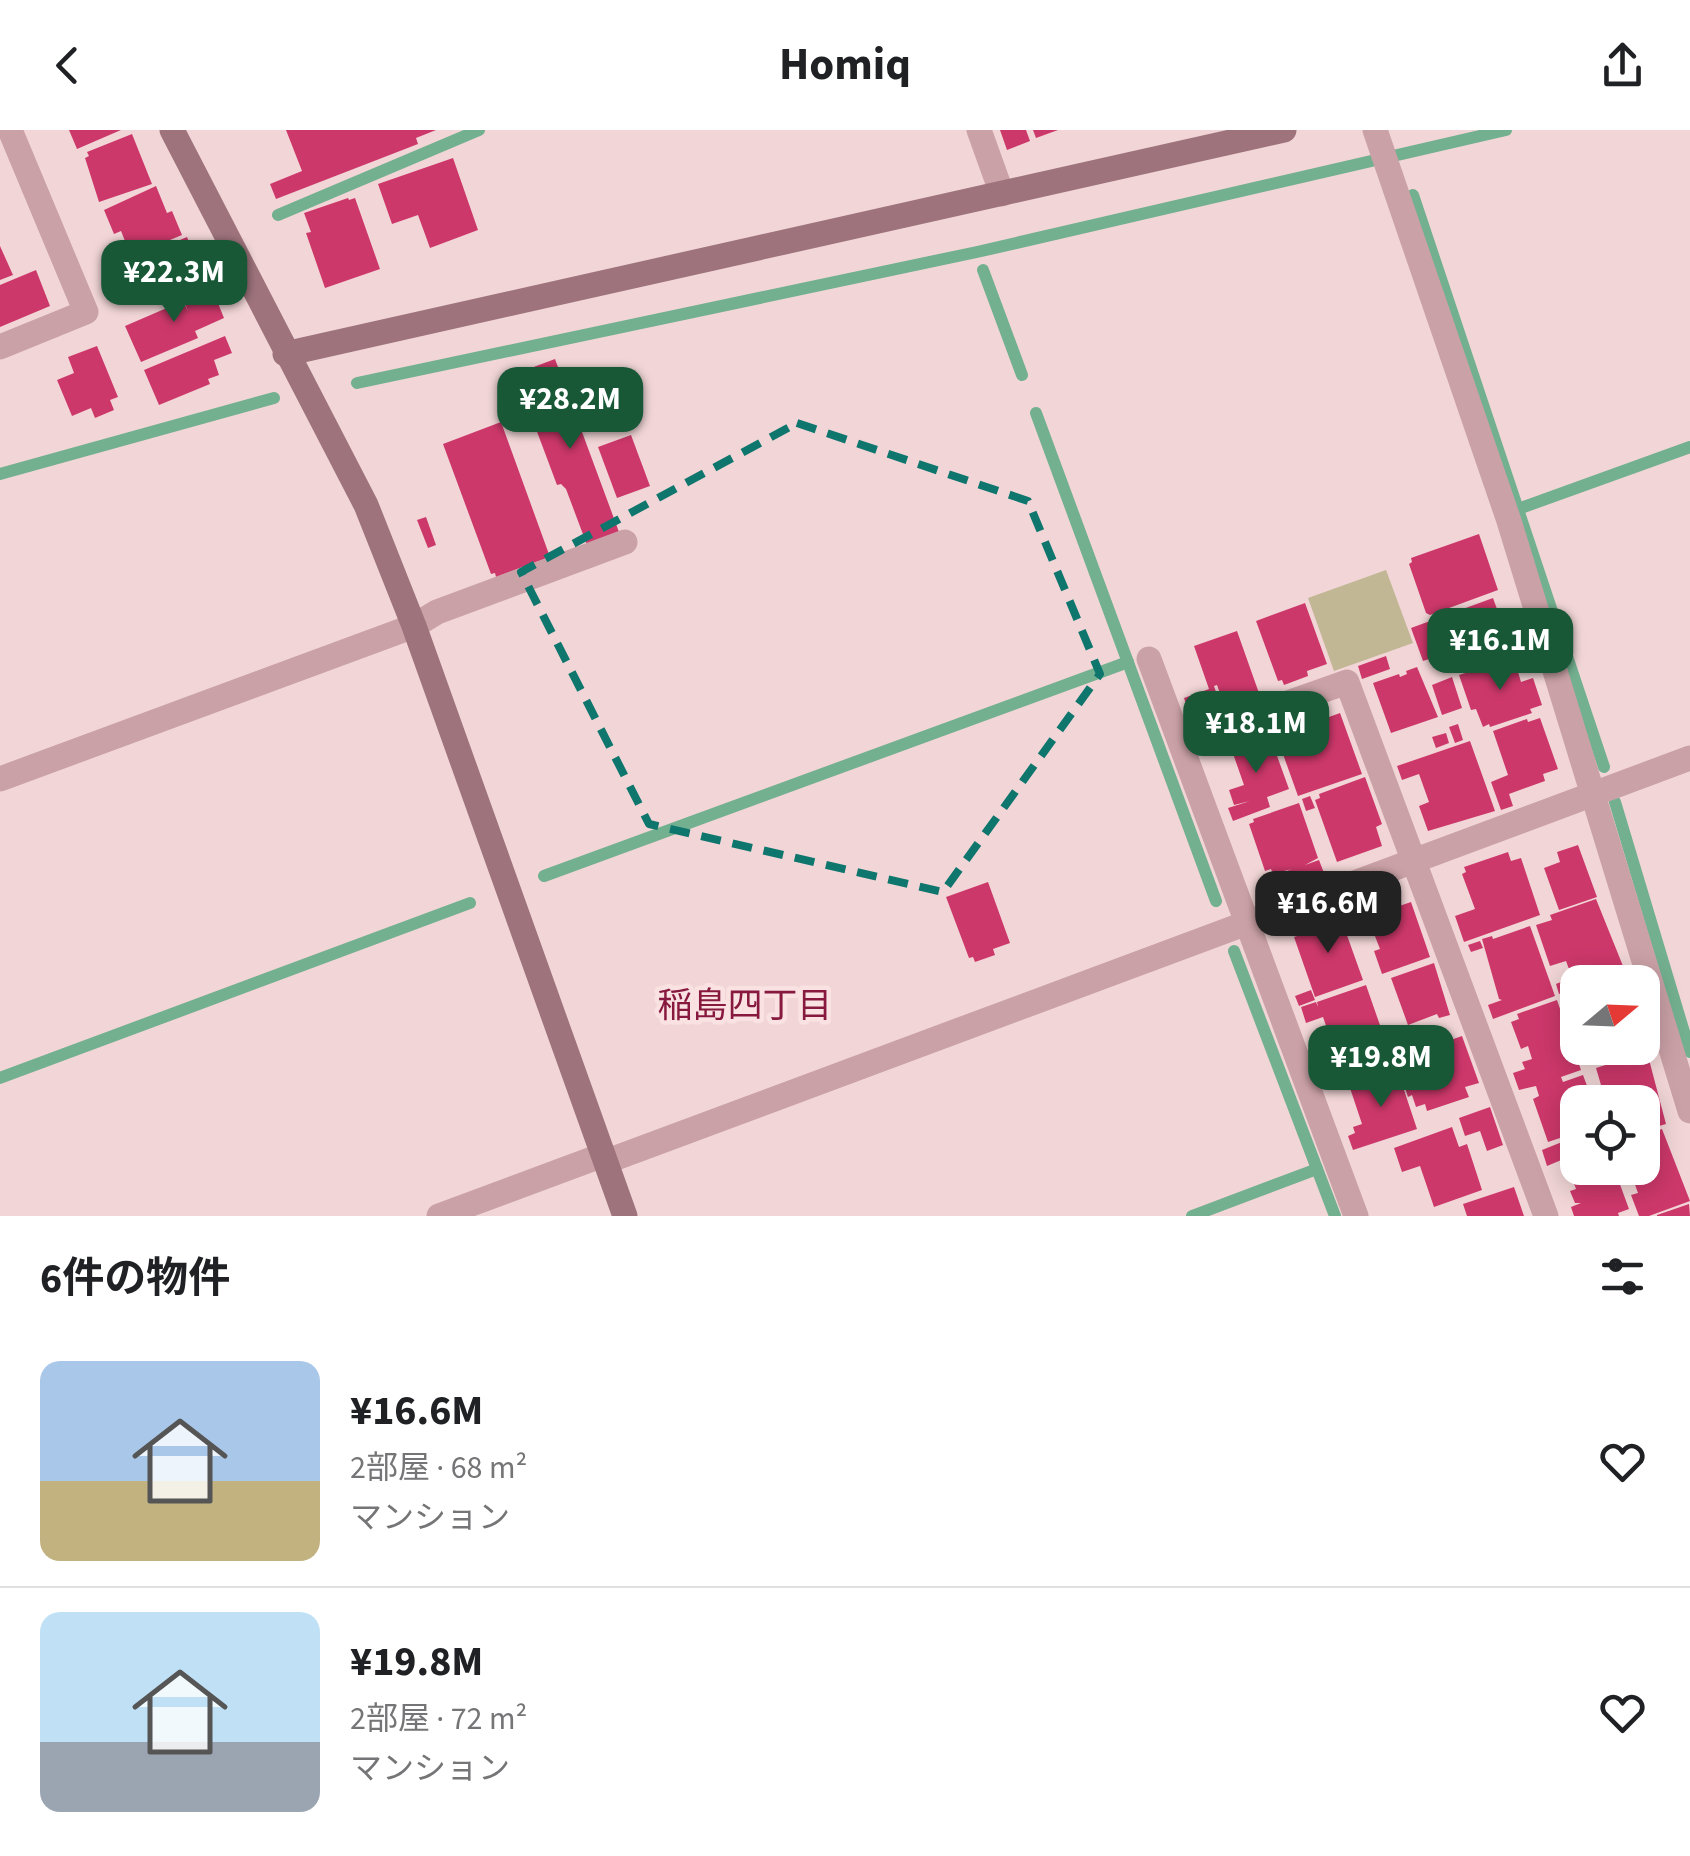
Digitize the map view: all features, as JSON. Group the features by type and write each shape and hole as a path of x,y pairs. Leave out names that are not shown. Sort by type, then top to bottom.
{"street":[{"path":"0,348 86,312 10,130"},
{"path":"172,130 366,505 414,626 625,1216"},
{"path":"979,130 1002,194"},
{"path":"285,354 1284,130"},
{"path":"1377,137 1509,522 1690,1112"},
{"path":"0,779 414,626 437,612 625,542"},
{"path":"1149,659 1356,1216"},
{"path":"1180,741 1347,682 1546,1216"},
{"path":"438,1216 604,1159 1690,758"}],"highlighted area":[{"path":"797,423 1028,501 1100,674 943,892 649,824 521,572"}],"shaded area":[{"path":"1386,570 1413,643 1334,671 1308,598"}],"building":[{"path":"69,130 121,130 77,149"},
{"path":"286,130 436,130 416,138 418,144 276,199 270,184 302,171"},
{"path":"1000,130 1026,130 1030,141 1007,150"},
{"path":"1033,130 1058,130 1036,138"},
{"path":"132,134 152,184 99,202 85,158 89,156 87,152"},
{"path":"453,158 478,230 430,248 418,215 392,224 378,184"},
{"path":"156,186 182,235 131,256 121,231 114,234 104,210"},
{"path":"355,198 380,269 325,288 306,233 311,232 304,213"},
{"path":"187,237 206,283 156,304 152,297 146,300 130,261"},
{"path":"0,246 13,275 0,280"},
{"path":"36,270 50,306 0,327 0,285"},
{"path":"211,286 224,318 195,331 198,338 141,362 125,326 183,301 188,311 183,298"},
{"path":"225,336 232,353 214,360 219,375 208,379 210,384 159,405 144,370"},
{"path":"97,346 118,397 110,400 114,410 95,418 91,408 72,416 57,380 74,373 68,357"},
{"path":"555,359 619,532 587,545 566,489 557,485 536,429 543,427 523,371"},
{"path":"501,422 550,557 496,577 491,574 443,444"},
{"path":"631,435 650,486 617,498 598,447"},
{"path":"426,517 436,545 428,548 417,520"},
{"path":"1479,534 1498,590 1430,615 1426,613 1409,564 1411,558"},
{"path":"1493,598 1512,651 1469,666 1464,664 1459,649 1423,661 1411,628"},
{"path":"1305,603 1327,664 1284,685 1282,680 1278,681 1256,621"},
{"path":"1237,631 1260,696 1244,701 1241,693 1222,699 1217,685 1214,686 1222,709 1206,715 1188,710 1184,698 1209,689 1194,646"},
{"path":"1386,656 1390,669 1362,679 1358,666"},
{"path":"1517,657 1521,682 1533,678 1542,705 1530,709 1532,713 1483,727 1476,709 1471,710 1459,675"},
{"path":"1417,667 1438,717 1391,733 1373,683 1399,674 1400,677"},
{"path":"1452,677 1462,708 1442,715 1432,685"},
{"path":"1326,709 1329,717 1340,713 1362,774 1298,796 1274,729"},
{"path":"1540,718 1558,769 1543,774 1545,781 1509,794 1513,806 1501,810 1491,782 1508,775 1493,731"},
{"path":"1458,724 1463,740 1455,743 1449,727"},
{"path":"1268,731 1289,789 1267,797 1270,807 1233,821 1228,808 1250,801 1234,805 1229,790 1244,785 1230,745"},
{"path":"1446,733 1449,743 1436,748 1432,737"},
{"path":"1470,741 1495,811 1428,831 1419,806 1429,802 1419,774 1402,780 1397,766"},
{"path":"1365,777 1382,824 1376,827 1382,846 1337,862 1315,800 1320,798 1319,794"},
{"path":"1310,796 1315,808 1306,811 1302,799"},
{"path":"1299,803 1318,858 1305,865 1319,860 1324,873 1311,878 1310,873 1270,893 1265,879 1292,869 1273,874 1271,869 1265,871 1249,824 1253,819"},
{"path":"1578,845 1597,897 1559,910 1544,868 1560,862 1557,852"},
{"path":"1508,852 1511,861 1521,858 1540,915 1464,942 1455,916 1475,909 1462,874 1466,872 1464,867"},
{"path":"988,882 1010,943 993,949 995,955 975,962 973,957 969,958 946,897"},
{"path":"1596,899 1623,965 1567,965 1566,961 1550,966 1536,925 1552,920 1550,915"},
{"path":"1411,902 1430,957 1382,974 1374,951 1380,949 1373,931 1388,926 1382,912"},
{"path":"1339,913 1363,980 1315,997 1294,937 1315,930 1312,922"},
{"path":"1530,926 1555,996 1493,1019 1488,1005 1502,1000 1482,939"},
{"path":"1480,941 1483,948 1471,952 1468,945"},
{"path":"1434,963 1450,1015 1439,1018 1437,1014 1408,1025 1391,978"},
{"path":"1366,985 1390,1054 1353,1071 1351,1067 1341,1070 1343,1075 1326,1081 1315,1049 1332,1043 1323,1017 1306,1023 1301,1007 1316,1002 1318,1007 1317,1002"},
{"path":"1311,990 1315,1000 1299,1006 1295,996"},
{"path":"1557,1000 1560,1065 1579,1065 1581,1070 1561,1077 1563,1082 1583,1075 1587,1085 1560,1085 1560,1138 1548,1142 1533,1099 1539,1096 1536,1086 1519,1090 1513,1073 1525,1069 1522,1062 1532,1059 1528,1046 1521,1049 1511,1022 1519,1019 1517,1014"},
{"path":"1397,1028 1400,1035 1418,1029 1425,1049 1462,1036 1479,1083 1465,1087 1469,1097 1427,1111 1425,1104 1416,1107 1412,1095 1408,1097 1398,1066 1383,1072 1380,1062 1395,1057 1385,1032"},
{"path":"1650,1065 1656,1085 1601,1085 1596,1068"},
{"path":"1397,1069 1417,1129 1353,1150 1348,1136 1355,1133 1353,1127 1362,1124 1349,1085"},
{"path":"1660,1101 1666,1124 1660,1126"},
{"path":"1490,1107 1503,1145 1487,1151 1480,1131 1465,1136 1459,1118"},
{"path":"1452,1127 1459,1147 1467,1144 1482,1190 1434,1207 1420,1166 1402,1172 1394,1148"},
{"path":"1662,1129 1690,1201 1639,1216 1631,1195 1638,1193 1635,1185 1660,1185"},
{"path":"1560,1143 1560,1161 1547,1166 1542,1150"},
{"path":"1575,1185 1620,1185 1629,1209 1618,1213 1619,1216 1574,1216 1571,1207 1581,1203 1575,1203 1570,1191 1576,1189"},
{"path":"1514,1187 1524,1216 1467,1216 1463,1204"},
{"path":"1689,1204 1690,1216 1657,1216 1657,1215"}],"waterway":[{"path":"278,215 479,130"},
{"path":"357,383 977,252 1506,130"},
{"path":"1413,195 1604,767"},
{"path":"983,270 1022,375"},
{"path":"0,474 274,398"},
{"path":"1036,413 1216,901"},
{"path":"1518,509 1690,447"},
{"path":"544,876 1128,662"},
{"path":"1615,802 1690,1052"},
{"path":"0,1078 470,903"},
{"path":"1234,951 1335,1216"},
{"path":"1192,1216 1317,1169"}],"district":[{"name":"稲島四丁目","path":"745,1005"}]}
